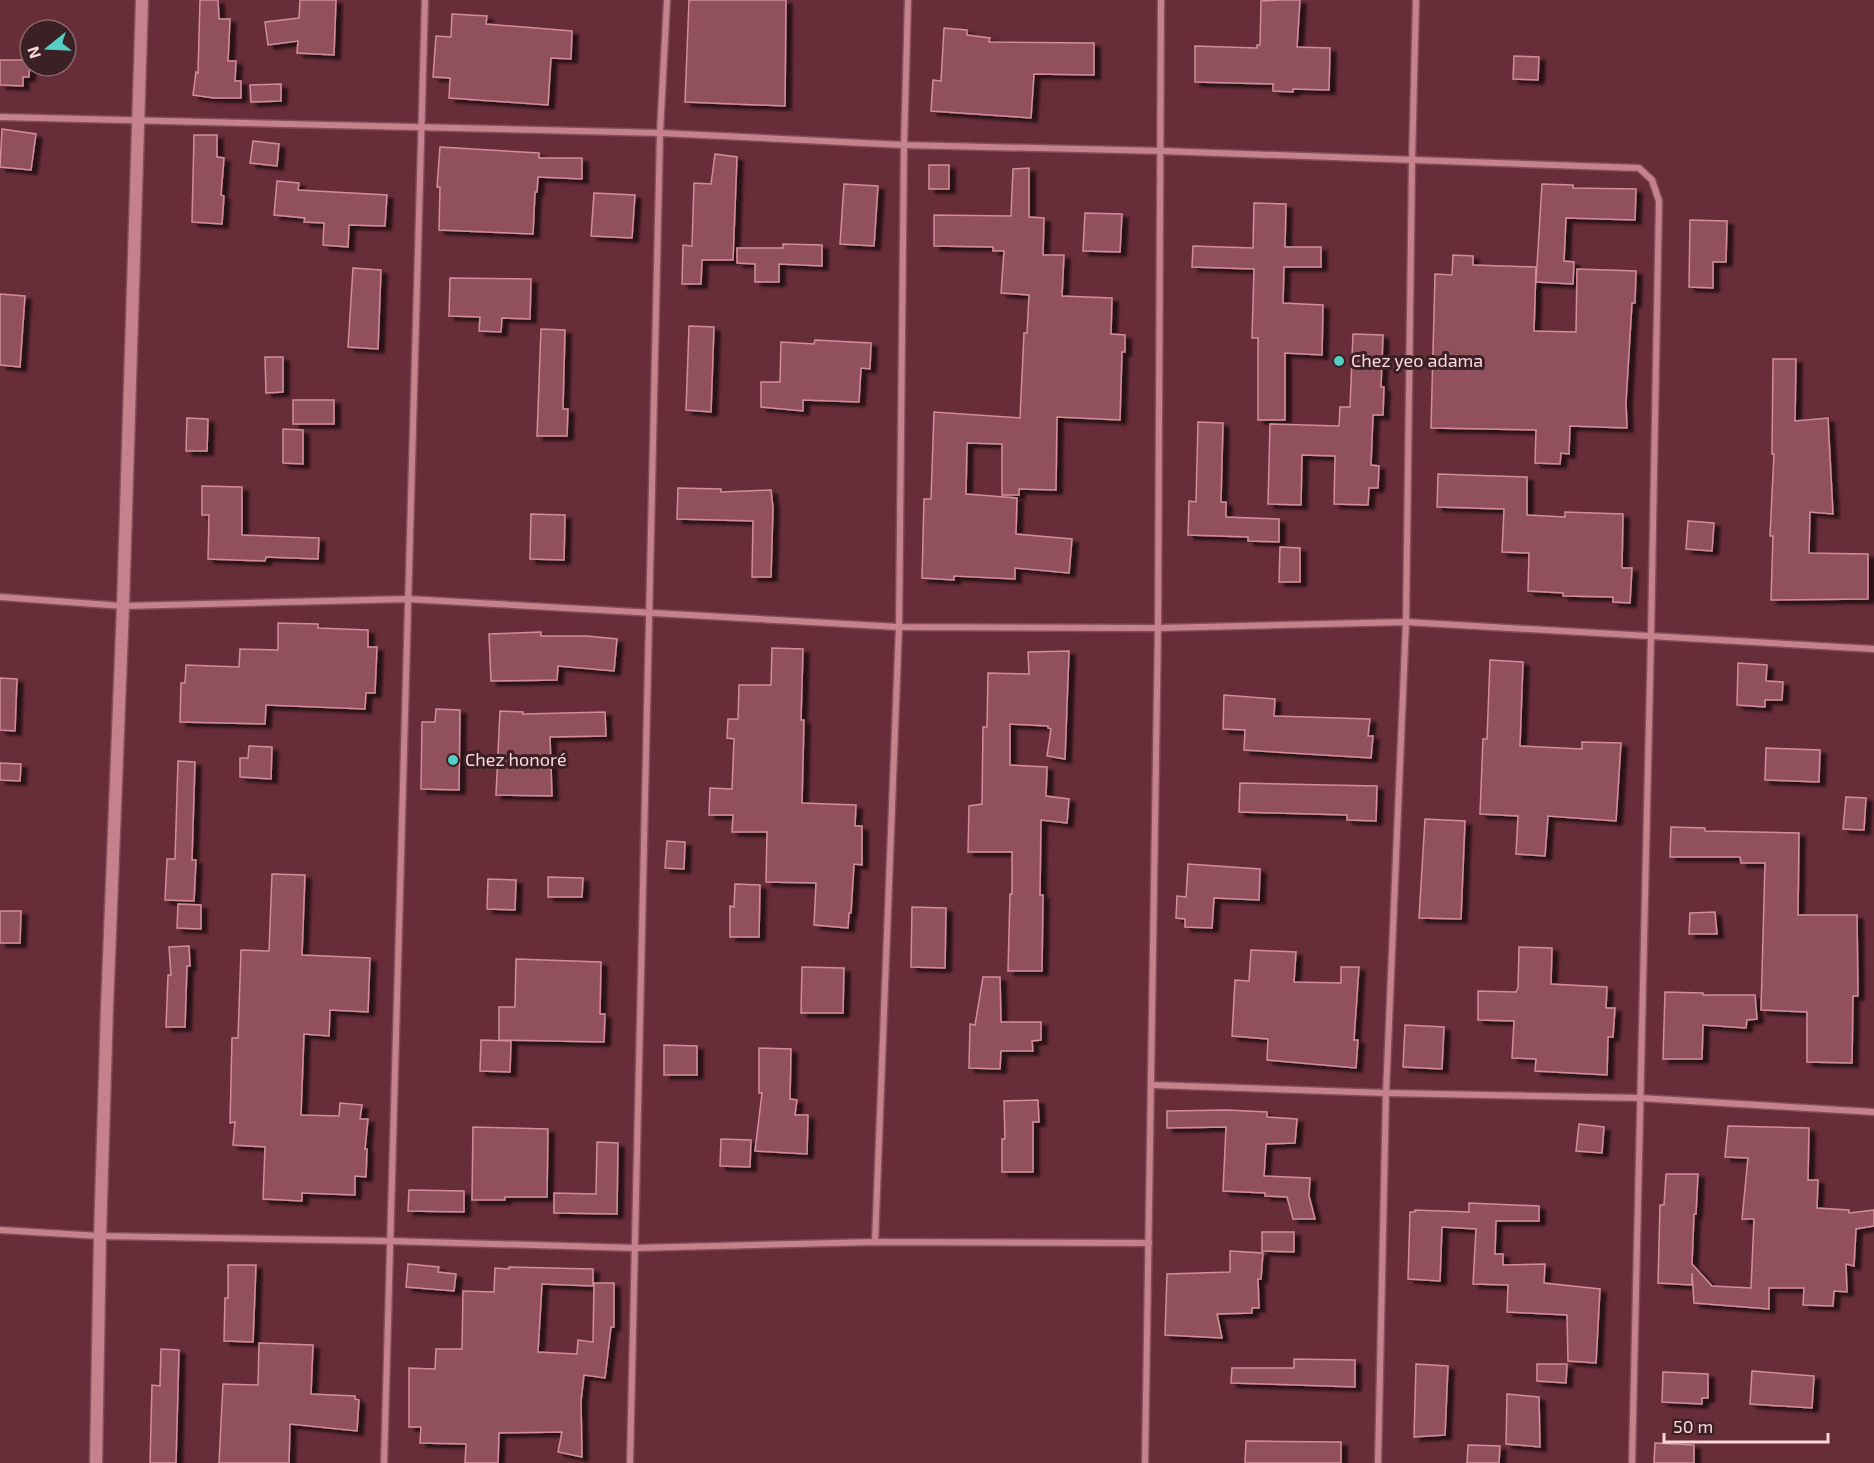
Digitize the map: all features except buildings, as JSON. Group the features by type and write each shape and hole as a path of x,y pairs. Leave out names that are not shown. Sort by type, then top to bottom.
{"street":[{"path":"96,1463 100,1236 142,0"},
{"path":"384,1463 425,0"},
{"path":"630,1463 660,133 667,0"},
{"path":"875,1242 899,627 904,145 908,0"},
{"path":"1145,1463 1158,627 1161,0"},
{"path":"1378,1463 1386,1093 1406,622 1416,0"},
{"path":"0,117 660,133 904,145 1162,151 1640,168 1652,180 1659,201 1632,1463"},
{"path":"0,597 123,606 408,599 899,627 1158,627 1406,622 1874,648"},
{"path":"1152,1084 1386,1093 1640,1098 1874,1112"},
{"path":"0,1230 100,1236 635,1248 875,1242 1149,1243"}],"place":[{"name":"Chez yeo adama","path":"1339,361"},
{"name":"Chez honoré","path":"453,760"}]}
